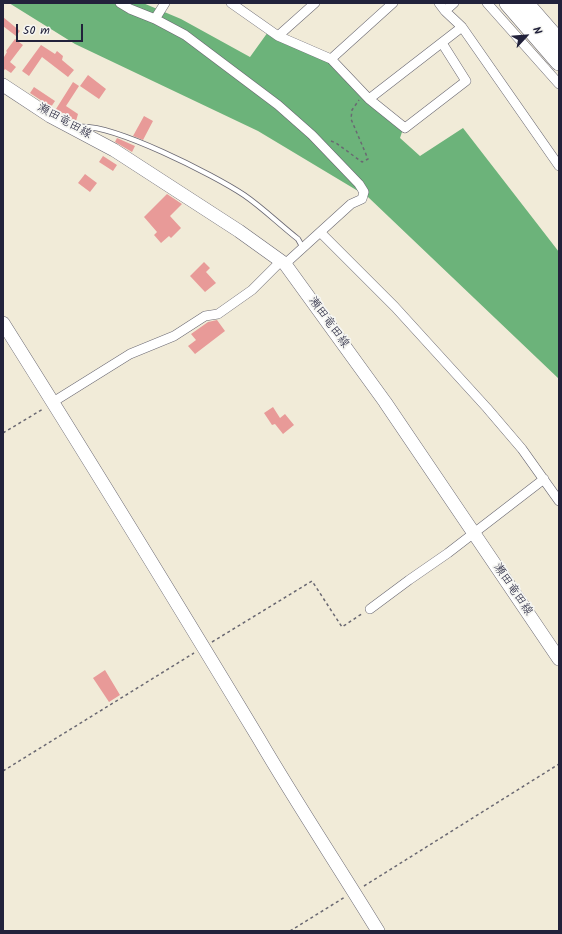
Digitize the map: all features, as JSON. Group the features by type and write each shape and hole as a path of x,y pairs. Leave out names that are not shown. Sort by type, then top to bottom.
{"highway":[{"path":"508,3 559,62"},
{"path":"525,3 559,42"}],"main road":[{"name":"瀬田竜田線","path":"6,92 114,150 240,231 283,262 385,402 559,660"},
{"path":"3,323 378,931"}],"street":[{"path":"53,402 130,354 174,336 205,316 218,314 252,290 283,262 304,248 351,204 362,199 364,192 359,184 312,135 278,105 185,35 155,18 120,3"},
{"path":"155,18 165,3"},
{"path":"232,3 278,36 332,59 366,96 405,128 466,81 442,43"},
{"path":"278,36 315,3"},
{"path":"332,59 393,3"},
{"path":"454,3 442,7 462,27 559,166"},
{"path":"487,3 559,84"},
{"path":"366,96 442,43 462,27"},
{"path":"321,233 395,307 487,408 522,449 559,501"},
{"path":"370,609 474,533 544,479"}],"lane":[{"path":"73,128 86,126 119,135 168,155 210,175 244,196 298,239 304,248"}],"path":[{"path":"330,141 336,143 362,162 368,159 351,119 352,110 366,96"},
{"path":"3,433 53,402"},
{"path":"3,771 312,581 342,627 370,609"},
{"path":"290,931 559,764"}],"green space":[{"path":"9,3 143,3 181,19 250,57 268,32 329,61 403,129 400,138 420,156 463,128 559,252 559,379 368,197 258,131 75,44"}],"building":[{"path":"3,17 20,31 16,36 3,26"},
{"path":"15,39 23,45 10,62 16,67 11,73 5,69 3,72 3,56 4,57 7,52 6,51"},
{"path":"41,45 55,54 57,51 63,56 62,60 74,70 68,77 42,57 29,76 22,71"},
{"path":"88,75 106,89 99,99 80,86"},
{"path":"73,82 79,86 66,106 78,114 76,121 56,109"},
{"path":"34,87 55,101 51,107 30,93"},
{"path":"144,116 153,121 143,140 133,136"},
{"path":"117,138 135,146 132,152 115,142"},
{"path":"103,156 117,165 113,171 99,162"},
{"path":"85,174 97,183 90,192 78,183"},
{"path":"167,194 182,204 170,216 181,228 171,238 169,236 161,243 154,235 157,232 144,217"},
{"path":"204,262 210,268 206,272 216,283 205,292 190,276"},
{"path":"217,320 225,331 195,354 188,346 196,340 191,334 208,322"},
{"path":"273,407 280,418 285,414 294,425 283,434 275,424 272,425 264,413"},
{"path":"105,670 120,695 109,702 93,678"}]}
